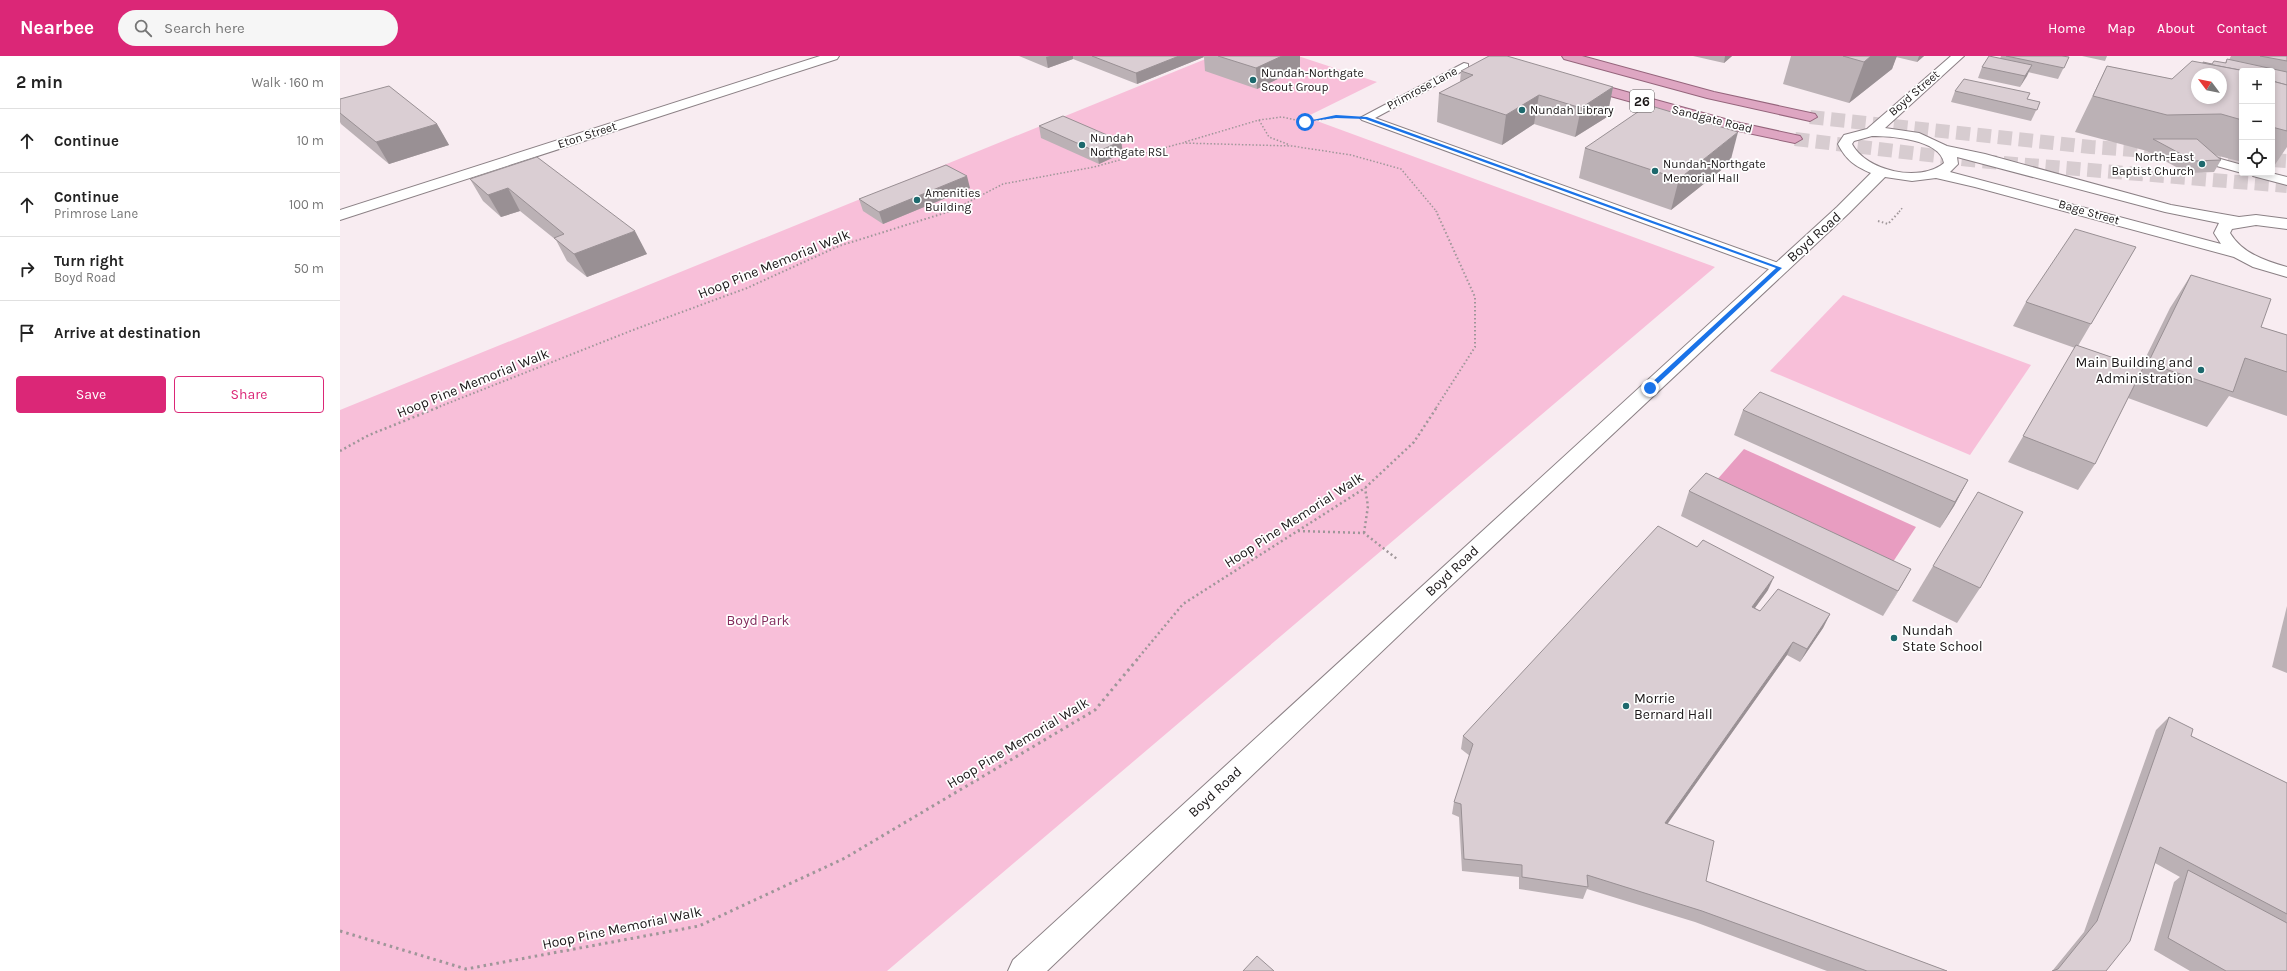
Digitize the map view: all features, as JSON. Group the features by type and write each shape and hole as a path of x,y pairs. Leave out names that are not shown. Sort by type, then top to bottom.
{"highway":[{"name":"Sandgate Road","path":"1568,56 1712,95 1810,117"},
{"name":"Sandgate Road","path":"1573,81 1679,112 1795,139"}],"street":[{"name":"Eton Street","path":"340,215 833,56"},
{"name":"Boyd Street","path":"1872,132 1958,56"},
{"name":"Bage Street","path":"2239,253 2204,245 1998,187 1938,174 1912,177 1881,172 1854,159 1846,151 1845,144 1849,138 1872,132 1898,133 1919,138 1944,150 1980,157 2170,209 2236,221 2251,220 2287,224"},
{"path":"1938,174 1947,170 1951,164 1950,157 1944,150"},
{"name":"Boyd Road","path":"1024,971 1440,582 1843,210 1881,172"},
{"path":"2236,221 2225,226 2222,233 2226,243 2239,253 2256,262 2287,272"}],"lane":[{"name":"Primrose Lane","path":"1366,118 1464,66"},
{"name":"Primrose Lane","path":"1366,118 1780,268"},
{"path":"2216,162 2239,168"},
{"path":"2268,176 2287,181"}],"path":[{"path":"1182,144 1259,120 1282,117 1305,122 1336,117 1366,118"},
{"path":"1259,120 1269,137 1292,146"},
{"name":"Hoop Pine Memorial Walk","path":"340,451 369,435 470,394 633,330 747,288 839,246 942,215 1003,184 1094,167 1182,144 1292,146 1351,155 1401,169 1436,210 1475,297 1475,347 1414,442 1365,488 1183,604 1095,710 845,858 699,926 466,969 340,931"},
{"path":"1364,533 1368,506 1365,488"},
{"path":"1297,531 1364,533 1397,559"}],"green space":[{"name":"Boyd Park","path":"1213,56 1298,56 1377,82 1306,117 1715,267 887,971 340,971 340,410"},
{"path":"1843,295 2031,365 1970,455 1770,371"}],"shaded area":[{"path":"1744,449 1916,527 1885,574 1708,490"}],"building":[{"path":"1092,56 1179,56 1136,73"},
{"path":"1218,56 1282,56 1256,68"},
{"path":"1489,56 1507,56 1613,87 1581,108 1539,95 1506,115 1439,93 1473,75 1461,71"},
{"path":"1843,56 1871,56 1864,62"},
{"path":"1989,56 2032,65 2025,76 1982,67"},
{"path":"2006,56 2062,56 2069,57 2064,68"},
{"path":"2260,56 2287,56 2287,61"},
{"path":"2227,59 2269,68 2239,68 2239,70 2203,63 2203,62 2212,64 2214,61 2226,63"},
{"path":"2192,61 2239,70 2239,119 2221,114 2167,115 2093,96 2107,66 2172,79"},
{"path":"2275,69 2287,72 2287,85 2275,82"},
{"path":"1964,79 2030,93 2027,99 2040,102 2037,110 1955,91"},
{"path":"2275,82 2287,85 2287,131 2275,128"},
{"path":"389,86 437,124 376,142 340,113 340,99"},
{"path":"1648,105 1738,132 1679,179 1585,148"},
{"path":"1063,116 1121,141 1097,152 1039,126"},
{"path":"2153,139 2197,139 2221,160 2194,161"},
{"path":"537,157 635,231 574,254 554,238 564,234 508,188 488,195 470,179"},
{"path":"946,165 967,176 879,212 859,199"},
{"path":"2075,229 2136,247 2091,324 2026,302"},
{"path":"2191,275 2271,299 2261,327 2287,335 2287,372 2245,358 2233,392 2148,363"},
{"path":"2076,345 2143,368 2095,464 2023,436"},
{"path":"1760,392 1968,480 1955,502 1743,410"},
{"path":"1706,473 1911,569 1898,591 1689,491"},
{"path":"1978,492 2023,512 1980,588 1933,566"},
{"name":"Morrie Bernard Hall","path":"1658,526 1697,547 1703,540 1774,577 1752,607 1760,611 1778,589 1830,614 1807,649 1793,642 1665,823 1714,841 1706,881 1947,971 1867,971 1702,911 1587,875 1588,887 1522,877 1522,865 1464,859 1461,804 1454,802 1473,744 1463,736"},
{"path":"2169,717 2193,729 2191,736 2287,783 2287,914 2160,847 2130,941 2106,971 2052,971 2058,969 2097,921"},
{"path":"2188,870 2287,923 2287,971 2226,971 2168,938"},
{"path":"1257,956 1274,971 1243,971"}],"tunnel":[{"path":"1810,117 2091,147 2239,158"},
{"path":"1795,139 1979,161 2287,186"},
{"path":"2275,160 2287,161"}],"place":[{"name":"Nundah-Northgate Scout Group","path":"1253,80"},
{"name":"Nundah Library","path":"1522,110"},
{"name":"Nundah Northgate RSL","path":"1082,145"},
{"name":"North-East Baptist Church","path":"2202,164"},
{"name":"Nundah-Northgate Memorial Hall","path":"1655,171"},
{"name":"Amenities Building","path":"917,200"},
{"name":"Main Building and Administration","path":"2201,370"},
{"name":"Nundah State School","path":"1894,638"},
{"name":"Morrie Bernard Hall","path":"1626,706"}],"route":[{"path":"1305,122 1336,117 1366,118 1780,268 1650,388"}]}
